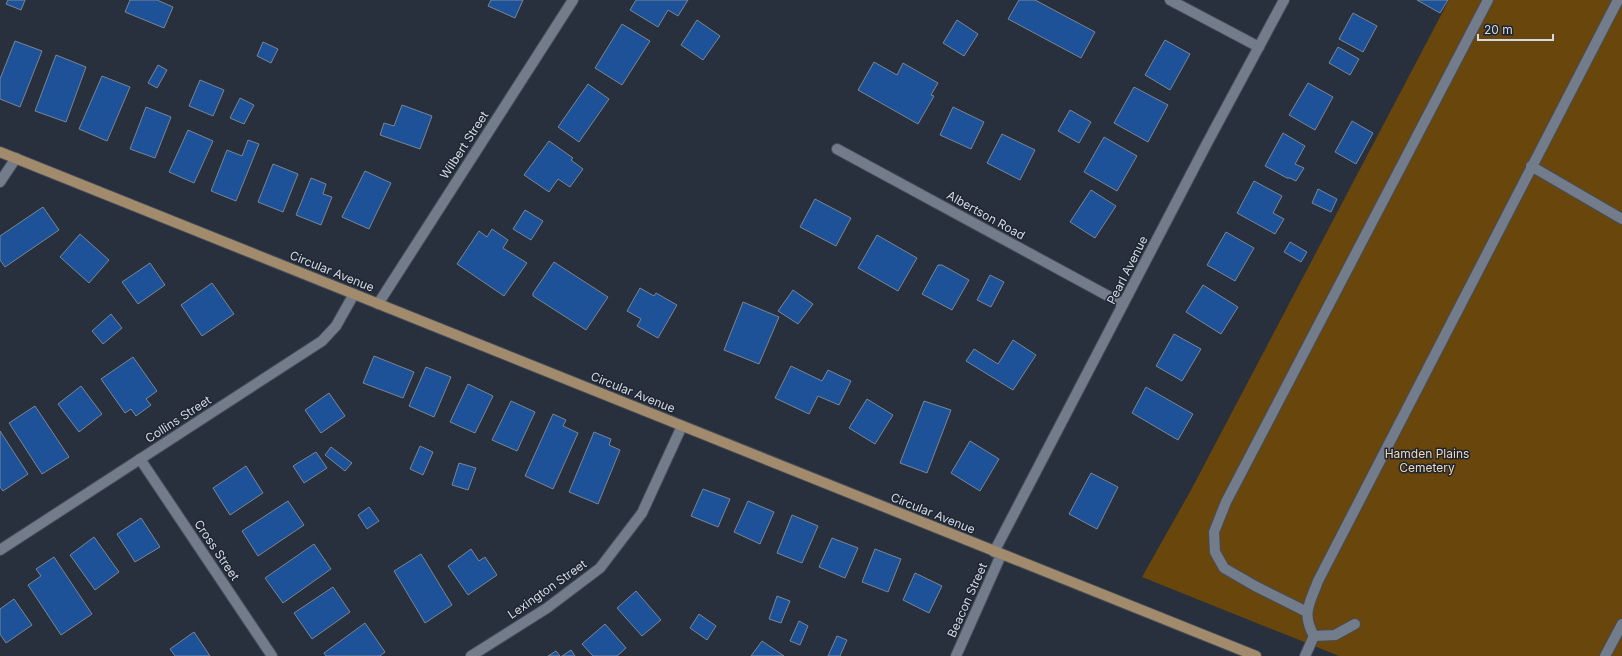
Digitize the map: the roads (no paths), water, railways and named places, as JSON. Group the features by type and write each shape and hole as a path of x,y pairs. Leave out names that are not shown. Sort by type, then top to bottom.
{"main road":[{"name":"Circular Avenue","path":"0,152 1256,656"}],"street":[{"name":"Wilbert Street","path":"378,304 573,0"},
{"path":"1170,0 1259,47"},
{"name":"Pearl Avenue","path":"998,553 1123,304 1284,0"},
{"path":"1307,612 1261,590 1224,568 1215,552 1214,532 1226,502 1488,0"},
{"path":"1314,636 1308,625 1307,612 1318,581 1618,0"},
{"name":"Albertson Road","path":"837,148 1123,304"},
{"path":"0,182 16,158"},
{"path":"1532,166 1622,219"},
{"name":"Collins Street","path":"0,550 322,341 336,326 354,294"},
{"name":"Lexington Street","path":"471,656 547,608 600,568 642,513 682,426"},
{"name":"Cross Street","path":"140,459 272,656"},
{"name":"Beacon Street","path":"956,656 998,553"},
{"path":"1314,636 1335,635 1355,624"},
{"path":"1605,656 1622,624"},
{"path":"1306,656 1314,636"}],"park label":[{"name":"Hamden Plains Cemetery","path":"1427,460"}]}
